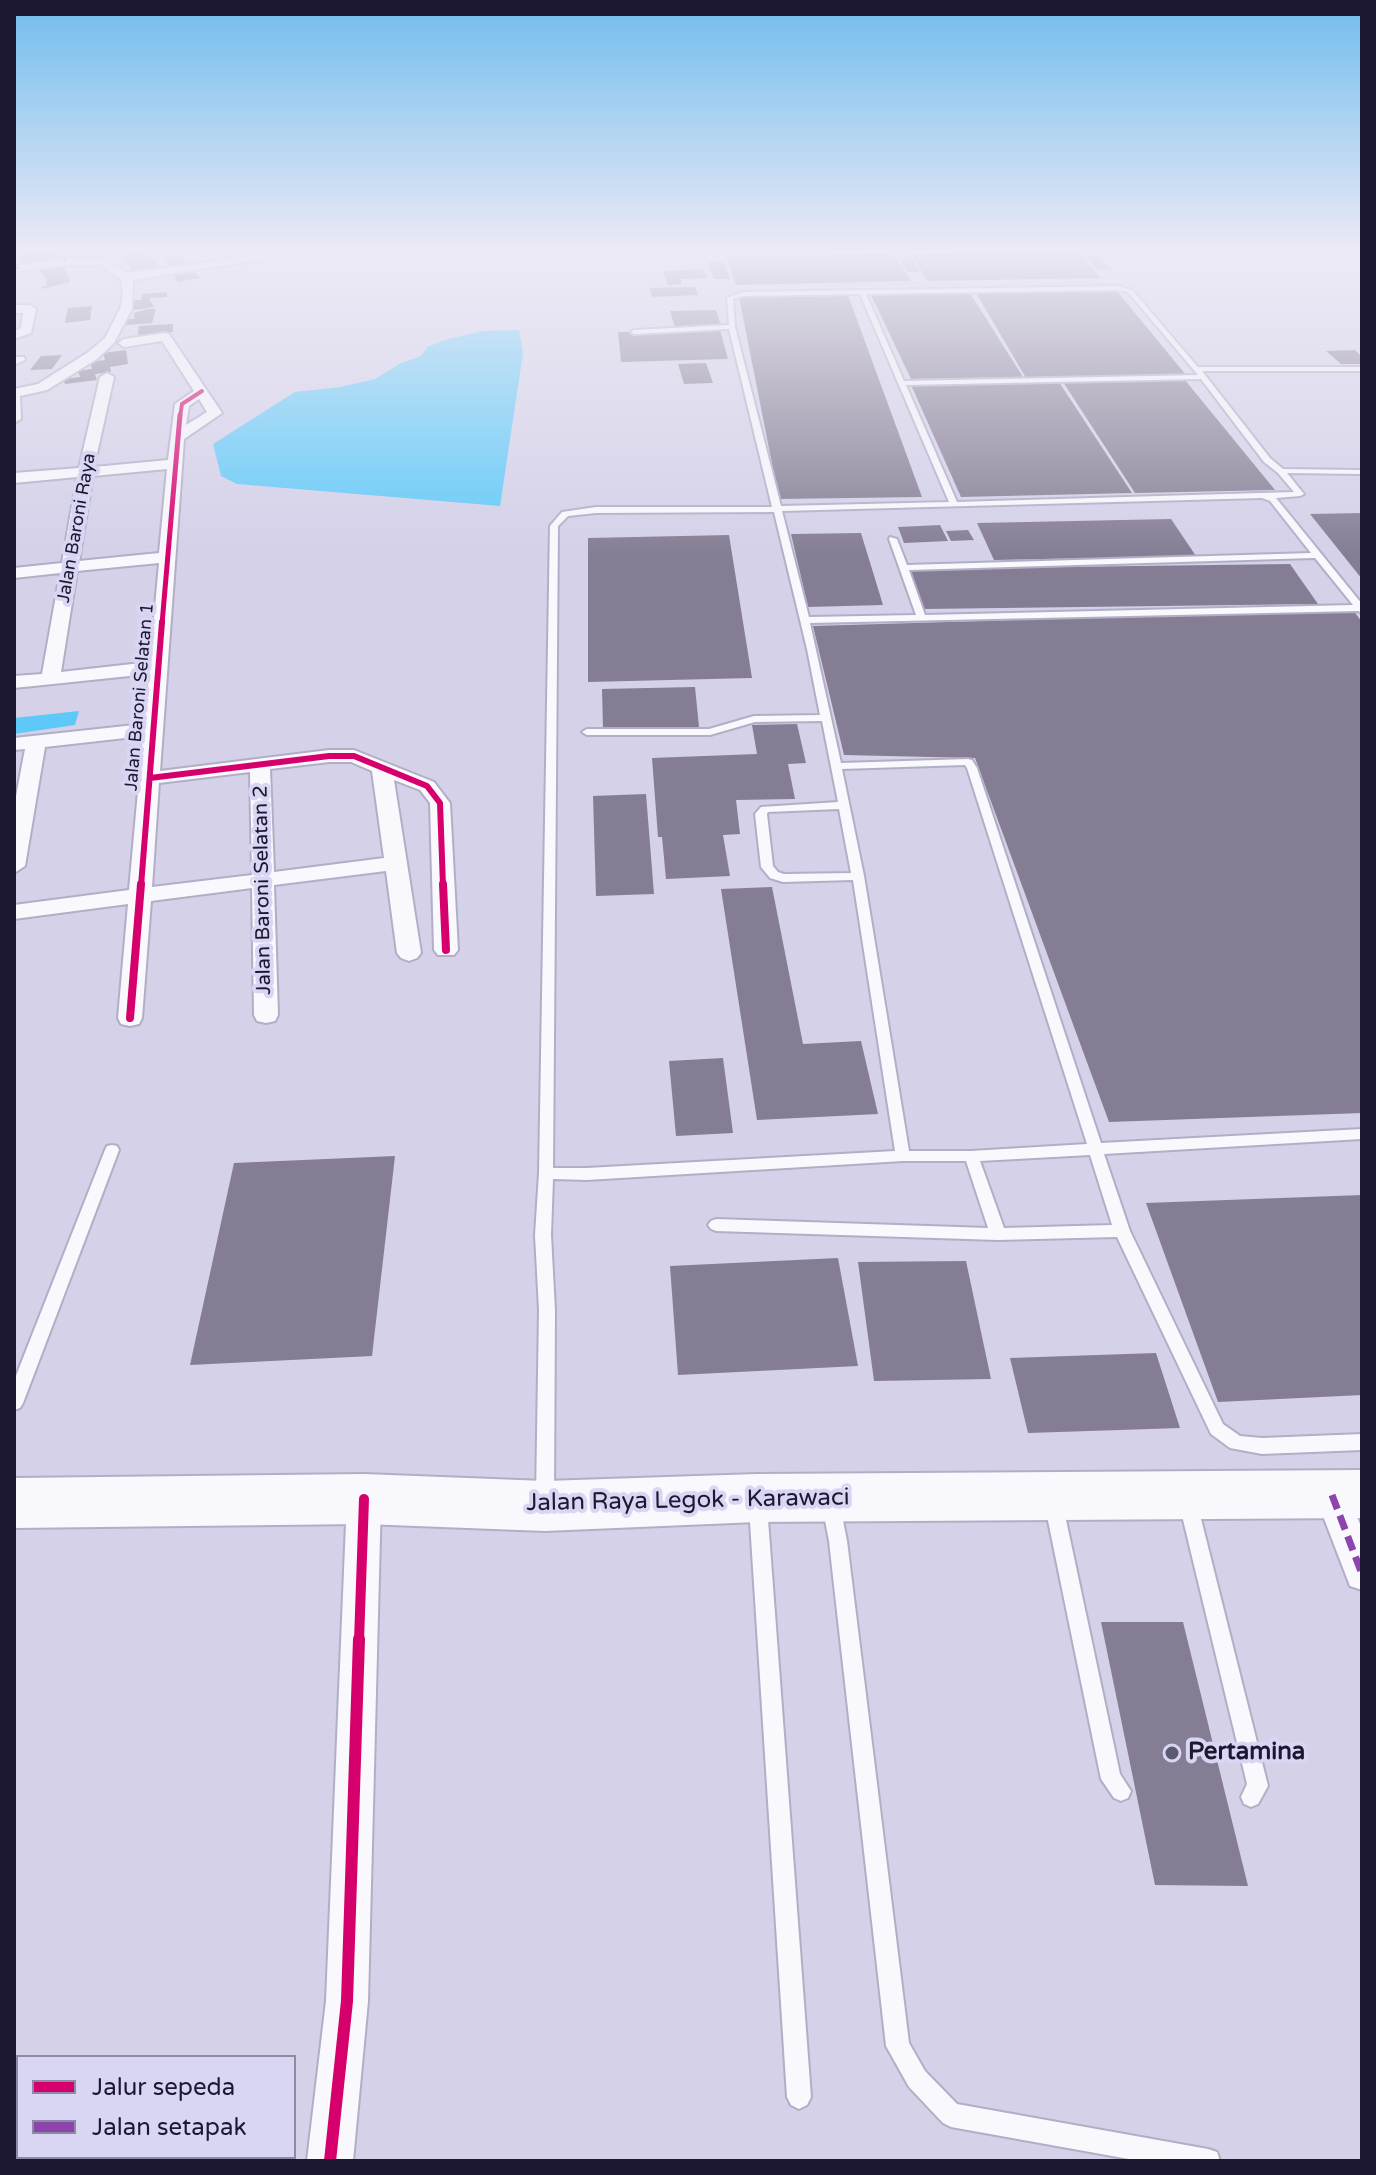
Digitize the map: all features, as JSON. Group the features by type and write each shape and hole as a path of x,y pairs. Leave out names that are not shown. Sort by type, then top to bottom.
{"main road":[{"name":"Jalan Raya Legok - Karawaci","path":"14,1503 364,1499 545,1506 757,1498 1347,1494"}],"street":[{"path":"14,419 14,395 42,387 76,369 94,354"},
{"path":"176,354 215,413 177,437"},
{"name":"Jalan Baroni Raya","path":"50,679 86,471 107,377"},
{"name":"Jalan Baroni Selatan 1","path":"130,1018 177,437 182,404 202,391"},
{"path":"14,478 175,464"},
{"path":"14,573 168,557"},
{"path":"14,682 159,667"},
{"path":"14,744 154,729"},
{"path":"14,866 36,742"},
{"path":"150,778 354,756 427,786 440,803 446,950"},
{"name":"Jalan Baroni Selatan 2","path":"260,765 266,1015"},
{"path":"382,768 409,953"},
{"path":"14,912 395,863"},
{"path":"1347,1494 1362,1574"},
{"path":"330,2161 347,2001 364,1499"}],"lane":[{"path":"738,354 805,620 844,805 903,1156"},
{"path":"889,354 954,504"},
{"path":"545,1506 547,1310 543,1235 554,526 565,514 596,510 776,509 1300,494 1267,460 1182,354"},
{"path":"902,383 1362,369"},
{"path":"1281,471 1362,472"},
{"path":"1262,496 1273,499 1362,609"},
{"path":"893,539 922,618"},
{"path":"903,568 1318,555"},
{"path":"805,620 1362,609"},
{"path":"587,732 710,732 754,719 826,718"},
{"path":"836,766 967,760 1122,1231 1217,1429 1236,1443 1262,1446 1362,1442"},
{"path":"844,805 765,809 761,814 767,867 783,878 858,876"},
{"path":"546,1173 587,1174 903,1156 971,1156 1362,1134"},
{"path":"14,1403 112,1150"},
{"path":"971,1156 998,1234"},
{"path":"716,1225 998,1234 1122,1231"},
{"path":"1186,1495 1258,1786 1251,1797"},
{"path":"1052,1496 1111,1779 1121,1791"},
{"path":"829,1497 838,1541 898,2046 917,2079 951,2115 1208,2161"},
{"path":"757,1498 799,2097"}],"water":[{"path":"423,354 523,354 500,506 237,484 221,476 213,444 295,392 375,379 401,363"},
{"path":"79,711 75,725 14,734 14,718"}],"building":[{"path":"103,354 126,354 128,364 110,367 111,372 95,374 97,380 65,384 63,379 80,377 78,371 92,369 90,362 105,360"},
{"path":"620,354 726,354 728,359 621,362"},
{"path":"750,354 869,354 922,497 779,499"},
{"path":"899,354 1008,354 1023,377 911,379"},
{"path":"1012,354 1168,354 1186,375 1026,378"},
{"path":"1329,354 1358,354 1362,357 1362,364 1341,364"},
{"path":"62,355 52,369 30,370 41,356"},
{"path":"706,363 713,383 684,384 678,364"},
{"path":"1185,380 1275,490 1135,493 1063,382"},
{"path":"1059,382 1132,493 961,497 911,385"},
{"path":"1362,513 1362,579 1310,514"},
{"path":"1171,519 1196,556 994,560 977,523"},
{"path":"940,525 948,541 904,543 898,527"},
{"path":"968,530 974,540 951,541 946,531"},
{"path":"861,533 883,605 808,607 791,534"},
{"path":"729,535 752,678 588,682 588,538"},
{"path":"1290,564 1318,604 923,609 910,569"},
{"path":"1353,610 1362,622 1362,1113 1109,1122 975,758 844,755 813,626"},
{"path":"695,687 699,727 603,729 602,689"},
{"path":"797,724 806,763 788,764 795,799 736,800 740,834 723,835 730,876 666,879 662,837 658,837 652,758 757,754 752,725"},
{"path":"646,794 654,894 596,896 593,796"},
{"path":"772,887 803,1044 861,1041 878,1114 757,1120 721,889"},
{"path":"723,1058 733,1133 676,1136 669,1061"},
{"path":"395,1156 372,1356 190,1365 234,1163"},
{"path":"1362,1195 1362,1395 1218,1402 1146,1203"},
{"path":"838,1258 858,1366 678,1375 670,1266"},
{"path":"966,1261 991,1379 874,1381 858,1262"},
{"path":"1156,1353 1180,1428 1028,1433 1010,1358"},
{"name":"Pertamina","path":"1101,1622 1183,1622 1248,1886 1155,1885"}],"marked path":[{"path":"1332,1495 1362,1574"}],"cycle path":[{"path":"130,1018 177,437 182,404 202,391"},
{"path":"150,778 329,756 354,756 427,786 440,803 446,950"},
{"path":"330,2161 347,2001 364,1499"}],"place":[{"name":"Pertamina","path":"1172,1753"}]}
